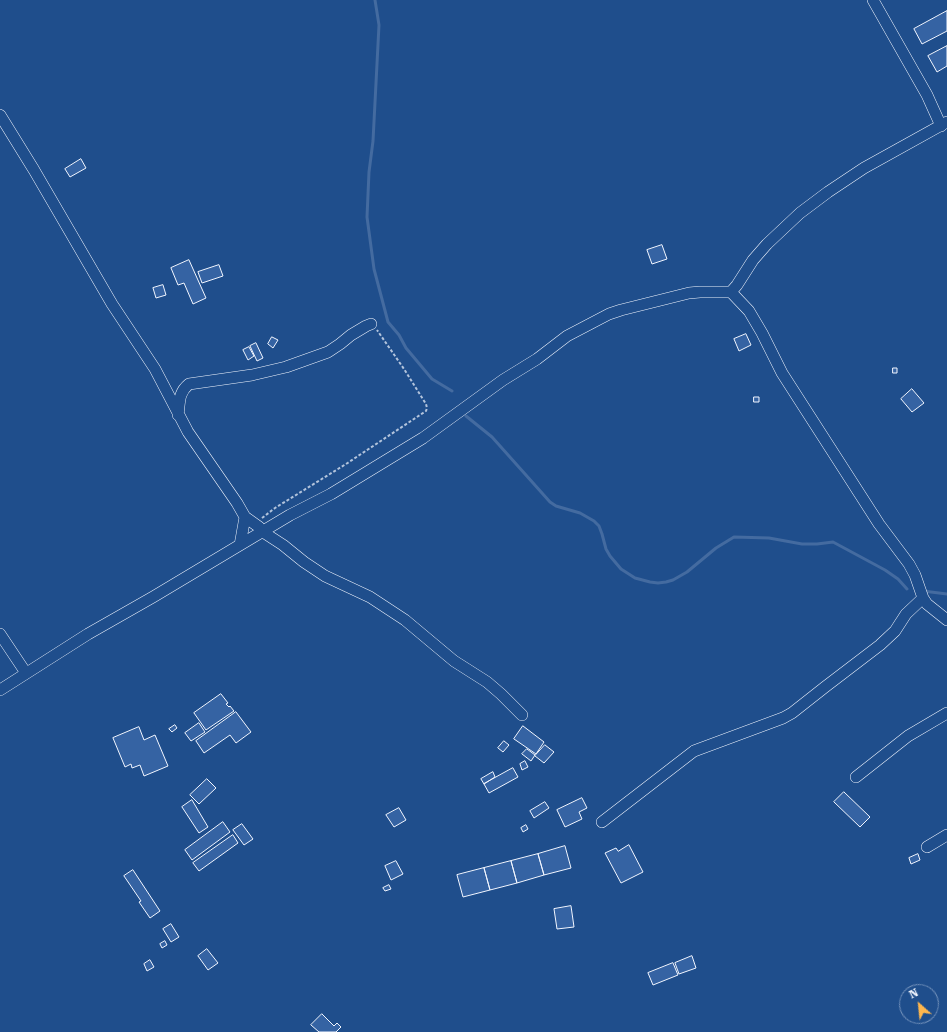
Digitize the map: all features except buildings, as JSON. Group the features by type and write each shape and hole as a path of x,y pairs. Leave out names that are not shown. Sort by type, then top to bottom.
{"street":[{"path":"731,292 753,260 767,244 800,213 864,168 944,124 873,0"},
{"path":"0,115 34,170 112,304 155,369 188,432 245,517 263,532 325,576 370,597 405,620 454,661 487,682 522,715"},
{"path":"0,690 88,634 154,597 290,515 331,494 423,438 496,384 537,358 567,336 609,314 621,310 689,293 700,292 731,292 749,311 782,373 879,524 909,564 923,598 927,604 947,620"},
{"path":"178,415 180,395 183,389 189,384 252,376 286,367 328,352 351,335 371,324"},
{"path":"240,545 245,517"},
{"path":"602,822 694,751 783,718 792,713 880,645 895,631 906,614 923,598"},
{"path":"0,634 26,673"},
{"path":"856,777 908,736 947,713"},
{"path":"927,847 947,835"}],"path":[{"path":"254,524 275,508 346,464 426,411 426,404 404,369 374,326 371,324"}],"waterway":[{"path":"375,0 379,25 373,141 369,172 367,217 374,269 388,322 399,335 406,348 432,379 452,391"},
{"path":"466,416 492,437 550,502 556,506 580,513 594,521 599,526 606,549 610,556 621,569 635,578 658,583 673,580 687,572 716,548 734,537 769,538 802,544 833,542 885,570 898,579 907,589"},
{"path":"923,591 947,594"}]}
